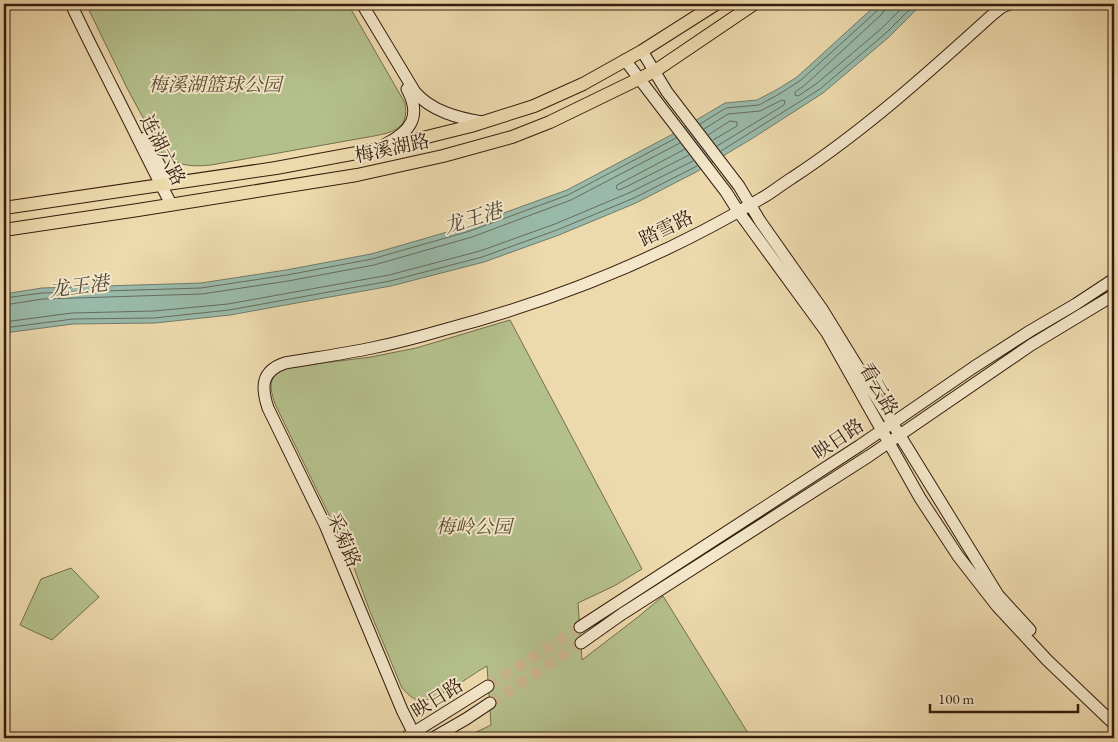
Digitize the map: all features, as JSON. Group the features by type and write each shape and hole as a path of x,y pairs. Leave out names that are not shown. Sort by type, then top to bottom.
{"main road":[{"name":"连湖六路","path":"71,4 91,46 165,184"},
{"name":"连湖六路","path":"77,4 175,204"},
{"path":"357,4 411,96 413,103 414,111 410,127 398,138 378,149"},
{"path":"362,4 414,92 419,97 442,111 465,119 482,122"},
{"name":"梅溪湖路","path":"4,208 276,168 378,149 482,122 534,106 583,84 642,51 716,4"},
{"name":"梅溪湖路","path":"4,230 357,175 512,137 550,122 655,71 754,4"},
{"name":"踏雪路","path":"277,362 284,357 394,338 532,298 671,241 737,209 840,139 915,79 970,27 1000,4"},
{"name":"踏雪路","path":"749,202 764,197 817,162 918,82 992,15 1010,4"},
{"name":"看云路","path":"642,51 667,92 739,186 760,221 822,309 998,595 1062,666 1114,715"},
{"name":"看云路","path":"625,60 726,192 827,333 920,498 958,556 997,606 1047,660 1114,724"},
{"name":"映日路","path":"580,627 682,562 1022,336 1114,279"},
{"name":"映日路","path":"581,643 622,614 889,443 1030,346 1114,295"},
{"name":"采菊路","path":"277,362 266,369 261,376 260,398 320,528 410,737"},
{"name":"映日路","path":"410,737 488,686"},
{"name":"映日路","path":"433,738 466,719 490,702"}],"green space":[{"name":"梅溪湖篮球公园","path":"86,4 348,4 405,103 405,118 399,127 394,130 374,136 211,165 191,166 179,163 162,153 127,88"},
{"name":"梅岭公园","path":"510,320 642,569 614,586 578,603 582,660 663,596 751,738 464,738 491,725 487,666 453,688 433,698 417,700 402,688 369,609 352,562 275,404 271,390 272,380 278,373 291,367 371,357 416,348"},
{"path":"71,568 99,597 52,640 20,625 41,579"}],"water":[{"path":"877,4 922,4 889,37 823,93 753,138 698,171 636,203 559,235 484,262 391,286 230,315 155,323 73,324 4,333 4,294 42,288 201,283 286,270 371,254 468,226 567,190 671,135 725,103 757,100 778,89 797,77"}],"tunnel":[{"path":"488,686 580,627"},
{"path":"490,703 581,643"}],"water label":[{"name":"龙王港","path":"473,218"},
{"name":"龙王港","path":"79,286"}]}
